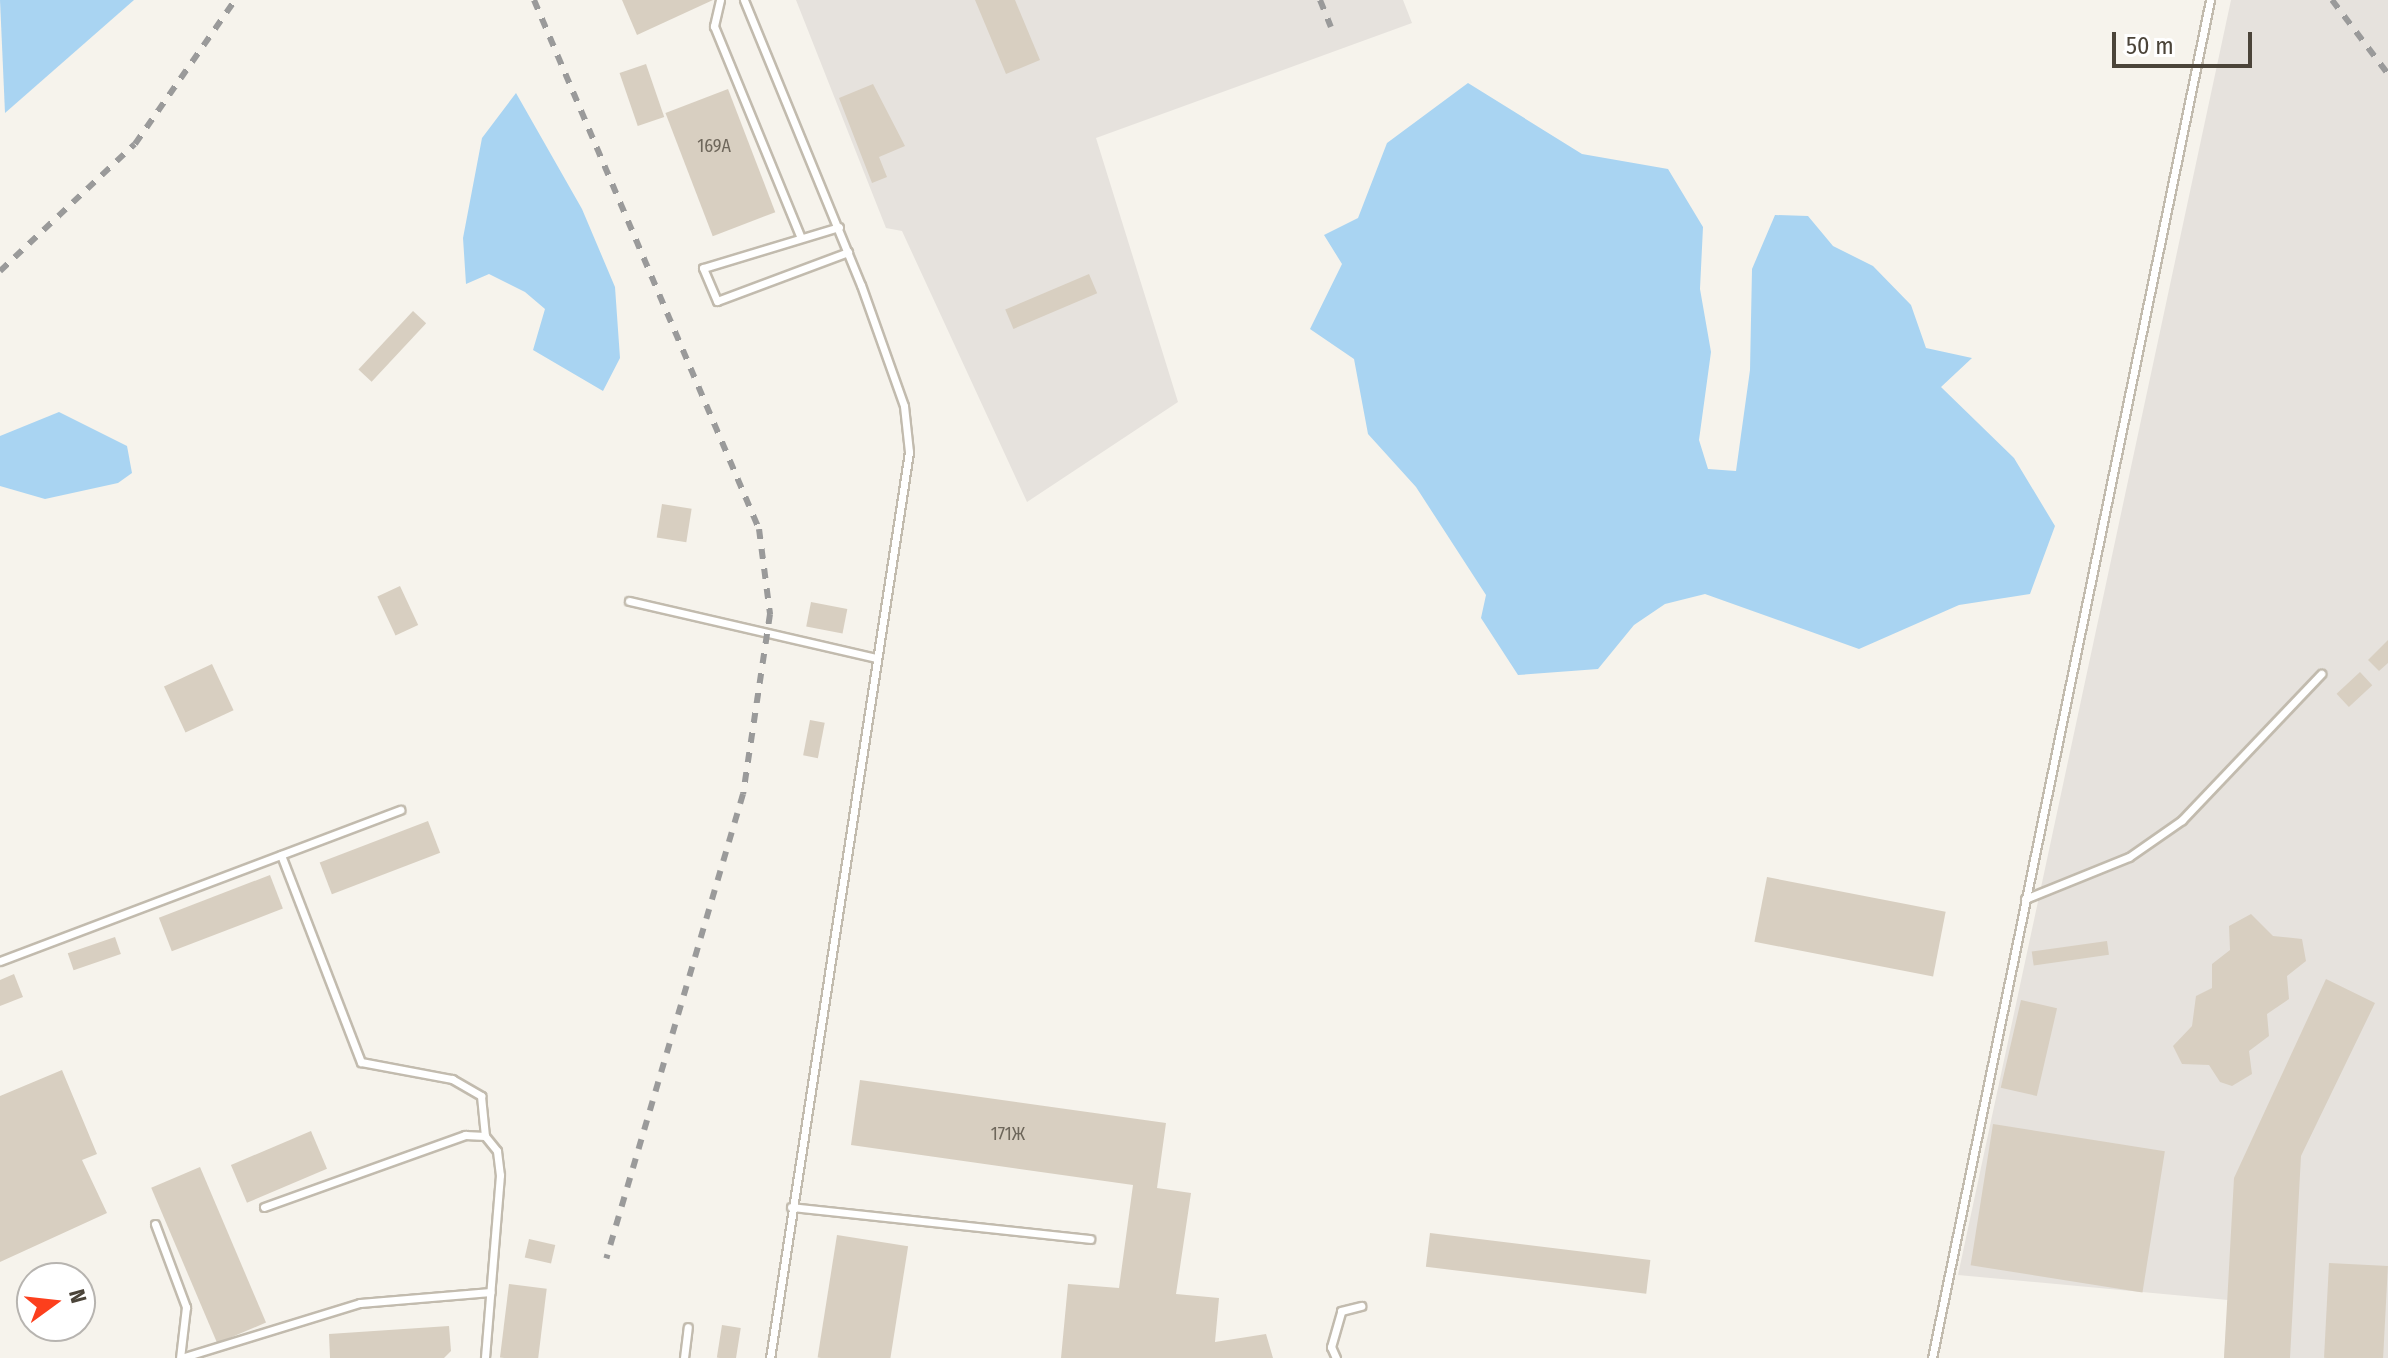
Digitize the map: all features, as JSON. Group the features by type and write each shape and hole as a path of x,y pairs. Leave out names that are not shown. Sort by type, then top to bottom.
{"lane":[{"path":"720,0 714,26 801,238"},
{"path":"744,0 839,227 904,406 909,452 770,1358"},
{"path":"1932,1358 2210,0"},
{"path":"839,227 703,268 717,301 848,252"},
{"path":"629,601 876,658"},
{"path":"2025,899 2129,857 2182,820 2321,674"},
{"path":"0,961 400,810"},
{"path":"281,855 361,1062 452,1079 481,1096 485,1136 497,1151 500,1175 485,1358"},
{"path":"264,1207 465,1135 485,1136"},
{"path":"791,1207 1090,1239"},
{"path":"155,1224 186,1307 180,1358 360,1303 491,1292"},
{"path":"1336,1358 1331,1347 1341,1311 1361,1306"},
{"path":"684,1358 688,1327"}],"shaded area":[{"path":"796,0 1403,0 1412,23 1096,138 1178,402 1027,502 902,231 886,228"},
{"path":"2231,0 2388,0 2388,1358 2224,1358 2228,1300 1958,1275"}],"water":[{"path":"0,0 134,0 5,113"},
{"path":"1468,83 1582,154 1668,169 1703,227 1700,289 1711,352 1699,440 1708,469 1736,471 1750,370 1752,269 1775,215 1808,216 1833,246 1873,266 1911,305 1926,348 1972,358 1941,387 2014,458 2055,526 2030,594 1959,605 1859,649 1705,594 1665,604 1634,625 1598,669 1518,675 1481,618 1486,595 1416,487 1368,434 1354,359 1310,329 1342,264 1324,235 1358,218 1387,143"},
{"path":"516,93 582,209 615,287 620,358 603,391 533,350 545,309 525,292 489,274 466,284 463,238 482,138"},
{"path":"59,412 127,446 132,473 118,483 45,499 0,486 0,436"}],"building":[{"path":"622,0 713,0 637,35"},
{"path":"975,0 1015,0 1040,60 1006,74"},
{"path":"646,64 664,117 638,126 620,73"},
{"path":"873,84 905,146 879,157 887,177 872,183 839,98"},
{"path":"728,89 775,212 713,236 665,113"},
{"path":"1089,274 1097,293 1013,329 1005,310"},
{"path":"413,311 426,323 372,382 358,370"},
{"path":"662,504 692,509 686,542 657,538"},
{"path":"400,586 418,625 396,636 377,597"},
{"path":"811,602 847,609 843,634 806,627"},
{"path":"2388,640 2388,663 2379,671 2368,660"},
{"path":"212,664 234,710 186,733 164,686"},
{"path":"2360,672 2372,685 2349,707 2337,694"},
{"path":"810,720 825,723 818,758 803,755"},
{"path":"428,821 440,853 332,894 320,863"},
{"path":"270,875 283,909 172,951 159,918"},
{"path":"1767,877 1946,912 1933,977 1754,942"},
{"path":"2251,914 2273,936 2302,939 2306,961 2287,976 2289,999 2267,1014 2269,1036 2249,1051 2252,1074 2232,1086 2220,1082 2209,1065 2182,1064 2173,1046 2192,1026 2196,996 2212,988 2212,964 2230,950 2229,926"},
{"path":"115,937 121,954 74,970 68,953"},
{"path":"2107,941 2109,955 2034,965 2032,952"},
{"path":"14,974 23,997 0,1006 0,980"},
{"path":"2326,979 2375,1003 2301,1156 2290,1358 2224,1358 2234,1178"},
{"path":"2021,1000 2057,1008 2037,1096 2001,1088"},
{"path":"62,1070 97,1154 82,1160 107,1213 0,1262 0,1096"},
{"path":"860,1080 1166,1123 1157,1188 1191,1193 1176,1294 1219,1298 1215,1342 1266,1334 1273,1358 1061,1358 1068,1284 1119,1288 1133,1185 851,1145"},
{"path":"1993,1124 2165,1151 2142,1292 1971,1265"},
{"path":"311,1131 327,1169 247,1203 231,1165"},
{"path":"200,1167 266,1323 217,1343 151,1188"},
{"path":"1430,1233 1650,1260 1646,1294 1426,1267"},
{"path":"837,1235 908,1246 890,1358 818,1357"},
{"path":"529,1239 555,1245 551,1264 525,1258"},
{"path":"2329,1263 2388,1266 2383,1358 2324,1358"},
{"path":"509,1284 547,1289 538,1358 500,1357"},
{"path":"722,1325 741,1328 736,1358 717,1358"},
{"path":"449,1326 451,1351 444,1358 330,1358 329,1334"}],"railway":[{"path":"0,271 135,144 235,0"},
{"path":"534,0 759,529 770,614 743,794 606,1258"},
{"path":"1320,0 1331,27"},
{"path":"2332,0 2388,74"}]}
